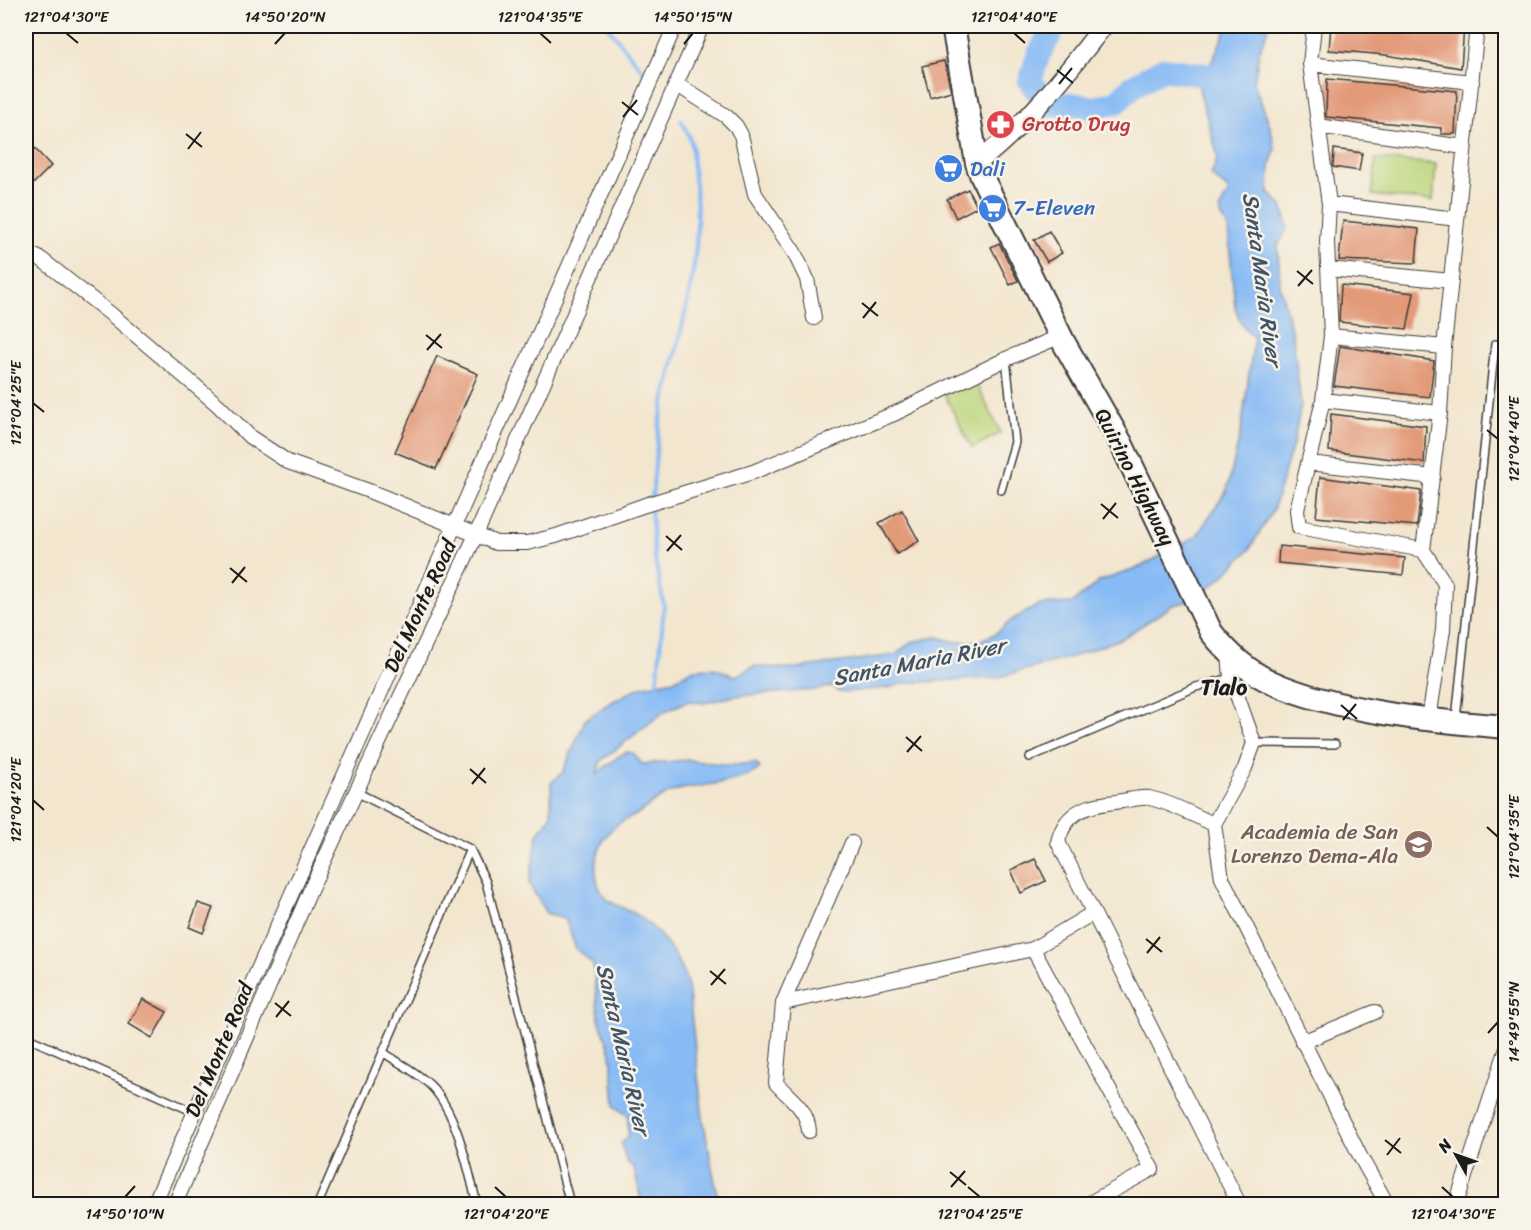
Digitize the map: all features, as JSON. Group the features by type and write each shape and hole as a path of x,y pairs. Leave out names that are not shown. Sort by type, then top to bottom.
{"main road":[{"name":"Quirino Highway","path":"953,26 977,164 1061,336 1121,443 1211,633 1229,654 1269,681 1306,695 1347,705 1506,727"}],"street":[{"name":"Del Monte Road","path":"154,1204 339,783 456,528 675,26"},
{"name":"Del Monte Road","path":"175,1204 313,884 475,537 702,26"},
{"path":"977,164 1005,141 1030,114 1103,26"},
{"path":"1314,26 1310,64 1329,204 1331,336 1323,400 1296,510 1299,527 1423,550"},
{"path":"1429,718 1443,630 1445,584 1423,550 1440,413 1444,346 1477,26"},
{"path":"1310,64 1472,82"},
{"path":"676,84 726,116 736,126 741,135 756,194 794,252 807,279 814,318"},
{"path":"1318,126 1464,147"},
{"path":"1329,204 1457,219"},
{"path":"26,252 41,259 112,315 218,405 250,437 288,462 369,491 475,537 496,543 527,543 556,536 650,503 753,472 896,414 1006,359 1061,336"},
{"path":"1329,269 1451,281"},
{"path":"1331,336 1444,346"},
{"path":"1323,400 1440,413"},
{"path":"1309,463 1433,477"},
{"path":"1229,654 1231,678 1254,743 1245,768 1214,825 1222,878 1302,1042 1387,1204"},
{"path":"339,783 356,792"},
{"path":"1214,825 1148,798 1087,806 1072,814 1061,830 1058,842 1239,1204"},
{"path":"809,1131 808,1119 799,1105 780,1088 775,1078 783,1003 852,843"},
{"path":"783,1003 1033,949 1093,913"},
{"path":"1033,949 1152,1169 1088,1204"},
{"path":"1302,1042 1375,1012"},
{"path":"1456,1204 1506,1051"}],"lane":[{"path":"1456,721 1495,344 1506,345"},
{"path":"1001,490 1015,442 1006,359"},
{"path":"1030,757 1196,687 1231,678"},
{"path":"1254,743 1335,744"},
{"path":"356,792 470,849 486,882 570,1204"},
{"path":"318,1204 470,849"},
{"path":"26,1037 194,1112"},
{"path":"384,1053 430,1085 442,1100 452,1121 477,1204"}],"green space":[{"path":"1376,159 1436,164 1433,201 1372,195"},
{"path":"973,378 1001,433 972,448 944,394"}],"water":[{"name":"Santa Maria River","path":"1228,26 1269,26 1259,52 1254,83 1270,126 1275,149 1270,166 1269,193 1282,206 1288,227 1278,246 1280,286 1293,337 1301,405 1293,444 1273,510 1249,550 1218,581 1191,601 1173,605 1123,638 1071,657 996,678 904,683 889,688 845,692 838,692 833,686 816,690 735,696 704,703 688,701 665,711 601,761 597,774 626,752 633,753 642,764 687,760 728,765 756,763 760,768 743,777 678,790 662,797 613,828 599,850 596,874 604,896 612,903 639,916 651,926 671,949 685,976 703,1119 719,1204 642,1204 634,1168 627,1162 621,1144 628,1136 628,1116 615,1106 611,1053 599,1019 593,964 576,949 565,918 546,913 529,883 538,834 551,816 551,783 563,772 585,720 608,704 640,687 674,680 694,669 714,668 736,676 754,666 789,669 895,655 911,642 937,637 956,642 978,641 995,634 1013,619 1039,605 1072,603 1100,581 1136,569 1196,537 1227,490 1241,432 1254,338 1241,323 1235,307 1228,228 1219,210 1229,191 1211,175 1218,157 1199,89"}],"building":[{"path":"1331,26 1464,26 1461,68 1386,55 1329,50"},
{"path":"944,61 951,91 930,97 922,66"},
{"path":"1327,79 1457,91 1455,134 1441,134 1441,128 1326,117"},
{"path":"26,139 51,166 26,191"},
{"path":"1334,149 1362,153 1359,171 1333,167"},
{"path":"968,189 977,207 956,218 947,199"},
{"path":"1343,221 1419,229 1416,263 1339,260"},
{"path":"1049,231 1062,253 1047,262 1034,240"},
{"path":"999,243 1018,281 1010,285 991,247"},
{"path":"1341,285 1414,293 1407,329 1339,322"},
{"path":"1340,346 1434,361 1430,397 1334,386"},
{"path":"437,356 478,374 436,469 395,452"},
{"path":"1331,414 1426,426 1424,463 1329,451"},
{"path":"1320,477 1421,491 1417,526 1316,517"},
{"path":"902,510 919,541 897,554 879,523"},
{"path":"1279,546 1405,558 1403,575 1278,563"},
{"path":"1035,859 1046,881 1021,893 1011,870"},
{"path":"198,903 213,908 203,933 189,927"},
{"path":"143,999 167,1012 152,1038 129,1024"}],"waterway":[{"path":"607,26 644,72"},
{"path":"1055,26 1039,54 1030,81 1047,105 1072,104 1095,108 1117,102 1133,86 1163,69 1212,76 1231,67"},
{"path":"652,498 657,441 689,293 697,236 692,148 681,120"},
{"path":"651,506 654,555 664,606 657,686"}],"place":[{"name":"Grotto Drug","path":"1001,124"},
{"name":"Dali","path":"949,169"},
{"name":"7-Eleven","path":"992,208"},
{"name":"Academia de San Lorenzo Dema-Ala","path":"1419,844"}],"district":[{"name":"Tialo","path":"1224,687"}]}
